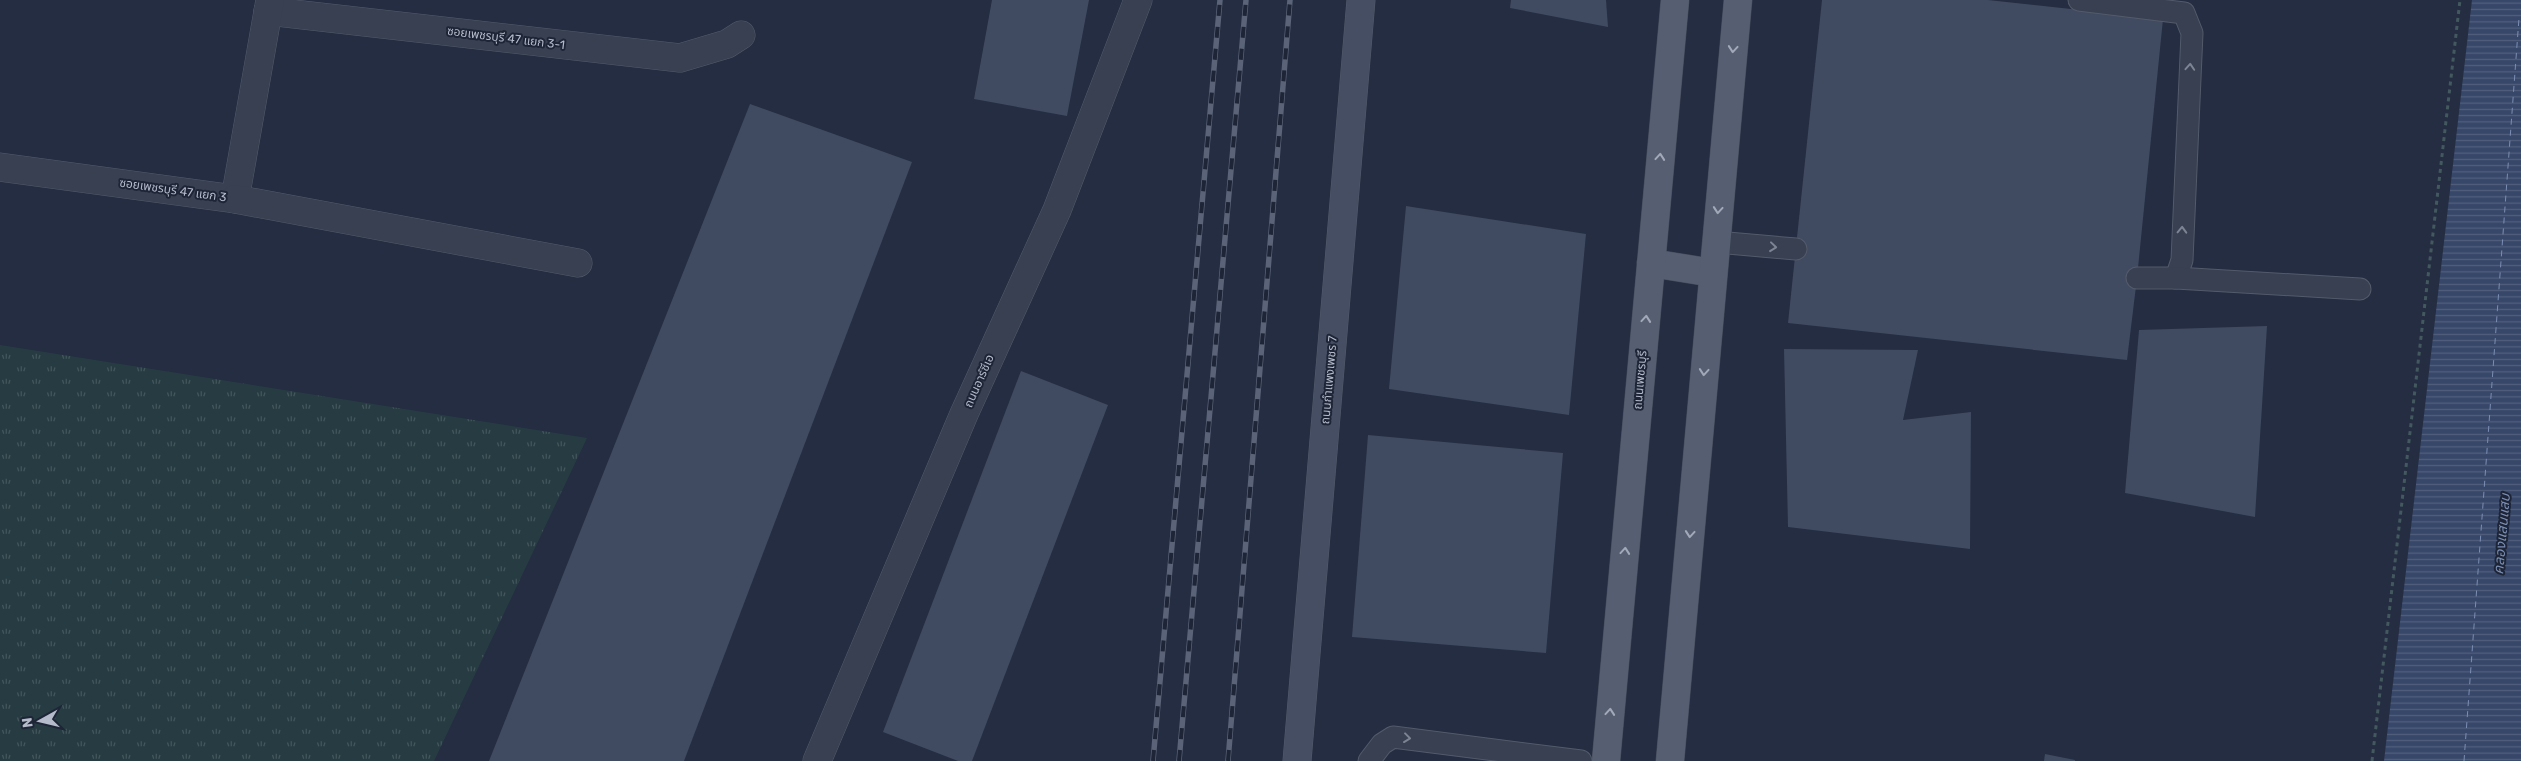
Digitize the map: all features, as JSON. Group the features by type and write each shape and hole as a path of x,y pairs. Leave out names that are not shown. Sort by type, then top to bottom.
{"main road":[{"name":"ถนนเพชรบุรี","path":"1606,761 1674,0"},
{"path":"1670,761 1738,0"},
{"path":"1651,263 1713,272"}],"street":[{"name":"ถนนอาร์ซีเอ","path":"817,761 960,423 1057,210 1138,0"},
{"name":"ถนนกำแพงเพชร 7","path":"1297,761 1361,0"},
{"name":"ซอยเพชรบุรี 47 แยก 3-1","path":"269,5 680,58 727,44 741,35"},
{"name":"ซอยเพชรบุรี 47 แยก 3","path":"0,167 235,198 269,5"},
{"path":"235,198 578,263"}],"lane":[{"path":"2079,0 2184,13 2192,33 2182,260 2176,278"},
{"path":"1716,242 1796,249"},
{"path":"2138,278 2176,278 2360,290"},
{"path":"1369,761 1382,744 1393,737 1531,758 1582,761"}],"path":[{"path":"2372,761 2460,0"}],"green space":[{"path":"0,345 587,438 434,761 0,761"}],"water":[{"name":"คลองแสนแสบ","path":"2472,0 2521,0 2521,761 2384,761"}],"building":[{"path":"992,0 1089,0 1067,116 974,99"},
{"path":"1511,0 1606,0 1608,27 1510,8"},
{"path":"1822,0 1988,0 2163,19 2127,360 1788,323"},
{"path":"750,104 912,162 684,761 489,761"},
{"path":"1406,206 1586,234 1569,415 1389,389"},
{"path":"2267,326 2255,517 2125,493 2139,330"},
{"path":"1784,349 1918,350 1903,420 1971,412 1970,549 1788,527"},
{"path":"1021,371 1108,405 972,761 958,761 883,732"},
{"path":"1368,435 1563,453 1546,653 1352,637"},
{"path":"2045,754 2075,760 2075,761 2044,761"}],"ferry route":[{"path":"2464,761 2519,18 2521,16"}],"railway":[{"path":"1153,761 1220,0"},
{"path":"1179,761 1246,0"},
{"path":"1228,761 1290,0"}]}
